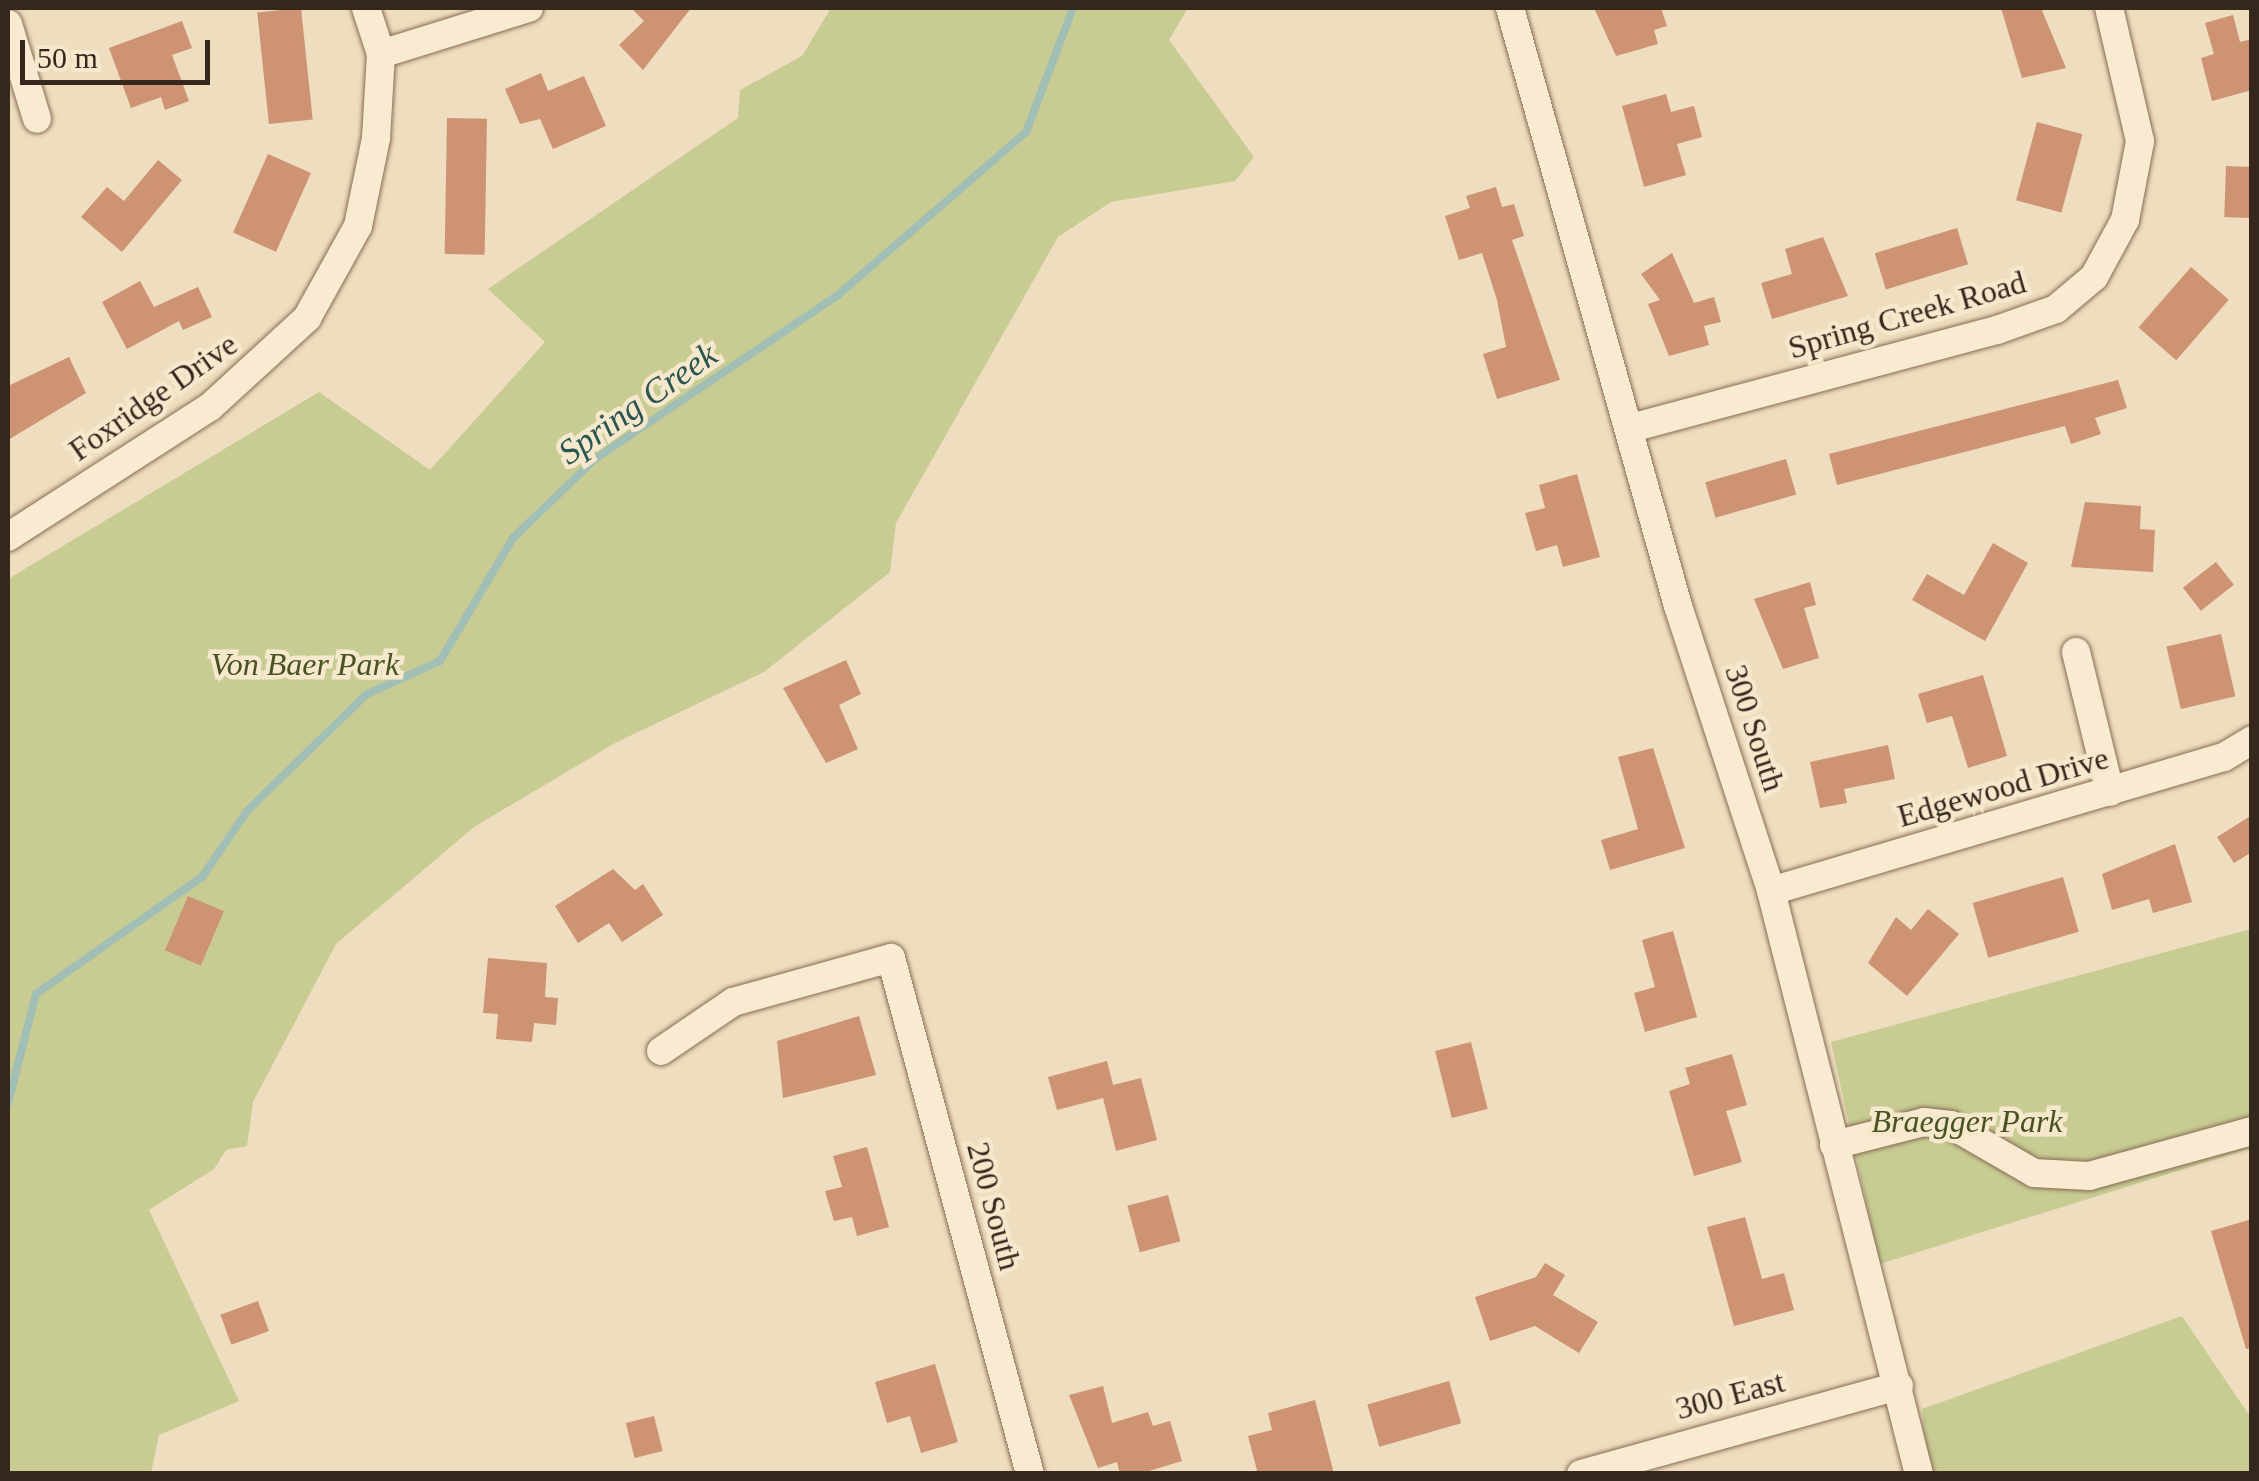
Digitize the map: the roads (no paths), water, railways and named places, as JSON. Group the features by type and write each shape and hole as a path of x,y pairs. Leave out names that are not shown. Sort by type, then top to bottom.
{"street":[{"name":"Foxridge Drive","path":"8,537 210,407 307,318 358,226 381,54 366,8"},
{"path":"381,54 529,8"},
{"name":"300 South","path":"1510,8 1630,428 1771,891 1920,1474"},
{"name":"Spring Creek Road","path":"1630,428 1997,330 2056,309 2094,277 2125,220 2140,141 2109,8"},
{"path":"8,24 37,119"},
{"path":"2076,652 2110,792"},
{"name":"Edgewood Drive","path":"1771,891 2224,758 2252,740"},
{"name":"200 South","path":"661,1051 733,1002 890,958 1030,1474"},
{"path":"1834,1145 1924,1122 1952,1124 2034,1173 2089,1176 2252,1131"},
{"name":"300 East","path":"1581,1474 1899,1386"}],"waterway":[{"name":"Spring Creek","path":"8,1103 36,994 202,877 247,811 367,694 440,661 513,538 595,459 838,295 1026,132 1073,8"}],"park label":[{"name":"Von Baer Park","path":"305,664"},
{"name":"Braegger Park","path":"1967,1121"}]}
